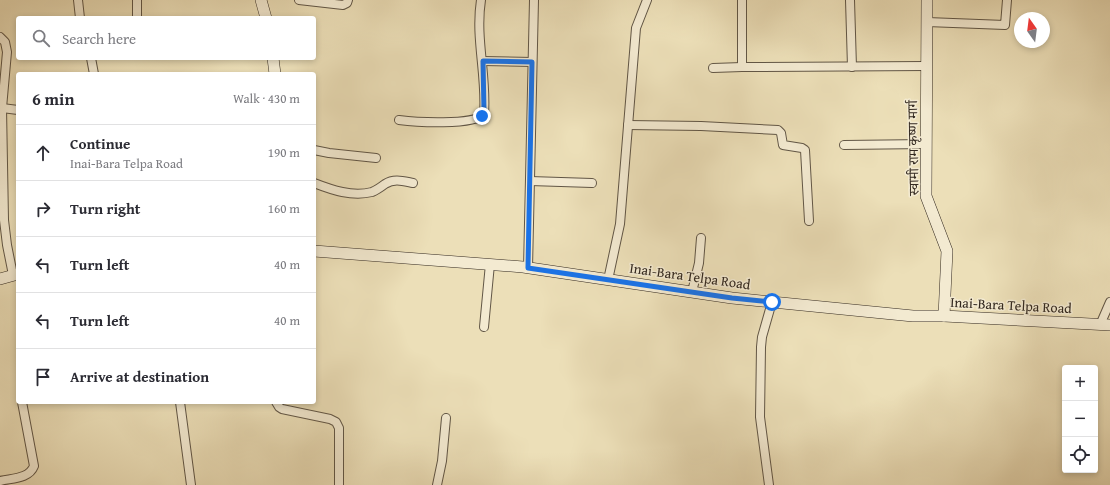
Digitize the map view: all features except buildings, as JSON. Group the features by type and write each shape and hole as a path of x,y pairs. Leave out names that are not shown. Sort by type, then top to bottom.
{"street":[{"path":"78,0 80,16"},
{"path":"137,0 138,16"},
{"path":"262,0 266,16"},
{"path":"299,0 343,5 347,3 348,0"},
{"path":"399,120 439,123 478,119 482,116 484,111 483,61 479,19 481,0"},
{"path":"528,268 534,0"},
{"path":"608,280 620,224 636,28 647,0"},
{"path":"742,0 742,67"},
{"path":"850,0 852,67"},
{"name":"स्वामी राम कृष्ण मार्ग","path":"926,0 926,196 947,251 944,316"},
{"path":"926,22 1005,25 1007,0"},
{"path":"0,37 5,42 7,52 2,108 4,220 6,245 16,272"},
{"path":"91,60 94,72"},
{"path":"273,60 275,72"},
{"path":"483,61 532,62"},
{"path":"713,68 926,66"},
{"path":"2,108 16,110"},
{"path":"628,125 701,126 778,130 781,133 784,145 802,148 805,150 809,221"},
{"path":"844,146 926,144"},
{"path":"316,150 376,158"},
{"path":"316,184 344,192 358,193 374,191 386,183 393,181 412,183"},
{"path":"530,181 592,183"},
{"path":"692,292 699,263 701,238"},
{"name":"Inai-Bara Telpa Road","path":"316,251 528,268 732,298 913,316 944,316 1105,325"},
{"path":"484,327 490,264"},
{"path":"0,279 16,275"},
{"path":"769,485 760,417 761,347 762,337 772,302"},
{"path":"1105,325 1110,302"},
{"path":"0,481 25,475 31,471 34,466 22,404"},
{"path":"180,404 191,485"},
{"path":"277,404 282,409 330,419 336,422 338,428 339,485"},
{"path":"437,485 442,461 446,418"}],"route":[{"path":"482,116 484,114 483,61 532,62 528,268 732,298 772,302"}]}
